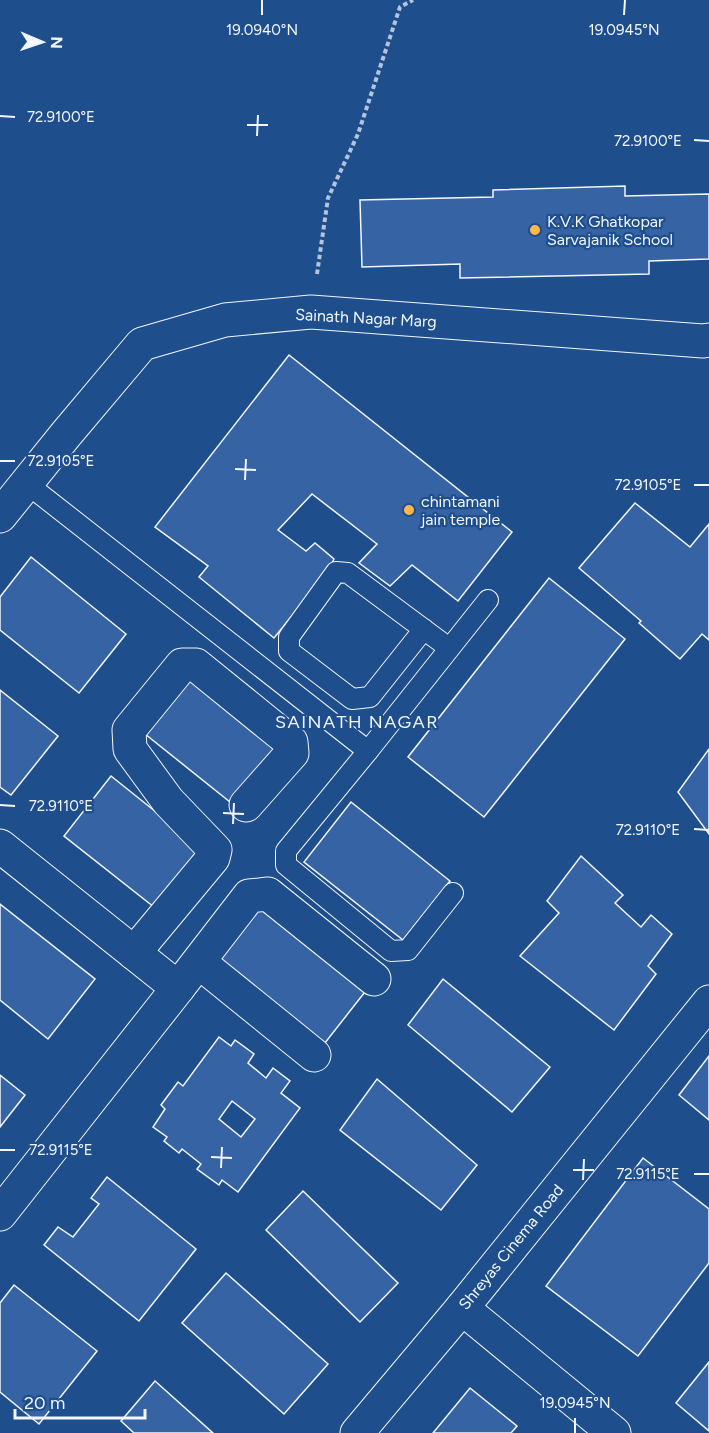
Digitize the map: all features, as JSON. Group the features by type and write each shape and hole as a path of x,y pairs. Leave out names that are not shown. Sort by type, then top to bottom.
{"street":[{"name":"Sainath Nagar Marg","path":"0,516 142,344 225,320 311,312 709,340"},
{"path":"134,953 213,858 215,850 168,801 130,749 129,730 182,665 196,665 291,742 292,753 246,805"},
{"path":"0,846 178,988"},
{"path":"0,1214 249,896 268,894 374,979"},
{"path":"199,962 314,1055"},
{"name":"Shreyas Cinema Road","path":"357,1433 462,1308 709,1002"},
{"path":"462,1308 614,1433"}],"lane":[{"path":"27,483 368,751"},
{"path":"424,629 370,697 352,699 290,651 289,637 336,572 348,573 424,629 449,648"},
{"path":"453,893 408,950 391,951 286,865 286,851 488,600"}],"path":[{"path":"311,312 328,198 358,134 400,7 413,0"}],"building":[{"name":"K.V.K Ghatkopar Sarvajanik School","path":"625,186 625,196 709,194 709,259 649,261 649,274 460,278 460,264 362,267 360,200 493,197 493,190"},
{"name":"chintamani jain temple","path":"289,355 512,532 458,601 412,565 390,586 359,563 377,544 312,494 278,530 306,551 315,543 334,559 328,571 274,638 199,577 208,566 155,527"},
{"path":"635,503 690,547 709,524 709,640 702,634 680,659 639,623 641,621 579,568"},
{"path":"31,557 126,634 79,693 0,630 0,597"},
{"path":"549,578 625,639 484,817 408,757"},
{"path":"187,671 282,747 235,806 140,730"},
{"path":"0,690 58,736 11,795 0,787"},
{"path":"709,749 709,834 678,792"},
{"path":"111,776 206,852 159,911 64,836"},
{"path":"351,802 450,881 403,940 304,862"},
{"path":"581,856 623,895 615,903 641,927 651,915 672,934 648,966 656,974 614,1030 520,956 559,913 547,901"},
{"path":"257,899 368,988 321,1048 210,959"},
{"path":"0,904 95,979 48,1039 0,1000"},
{"path":"443,979 550,1067 512,1112 408,1025"},
{"path":"219,1037 231,1046 235,1040 254,1054 248,1063 266,1078 273,1068 290,1081 281,1093 300,1108 238,1192 222,1180 219,1185 197,1169 201,1164 182,1149 179,1153 164,1141 167,1137 153,1127 165,1109 161,1105 178,1082 183,1086","holes":["232,1101 255,1119 241,1137 219,1119"]},
{"path":"709,1056 709,1120 679,1095"},
{"path":"0,1075 25,1095 0,1127"},
{"path":"377,1079 477,1165 441,1210 340,1130"},
{"path":"643,1158 709,1209 709,1263 638,1356 546,1286"},
{"path":"107,1177 196,1249 139,1321 44,1245 58,1227 73,1237 99,1204 91,1198"},
{"path":"303,1191 398,1283 360,1322 266,1230"},
{"path":"226,1273 328,1364 284,1414 182,1323"},
{"path":"14,1285 97,1351 39,1424 0,1392 0,1303"},
{"path":"709,1362 709,1431 676,1403"},
{"path":"155,1381 213,1433 134,1433 121,1421"},
{"path":"470,1388 517,1426 511,1433 433,1433"}],"place":[{"name":"K.V.K Ghatkopar Sarvajanik School","path":"535,230"},
{"name":"chintamani jain temple","path":"409,510"}],"district":[{"name":"SAINATH NAGAR","path":"357,722"}]}
